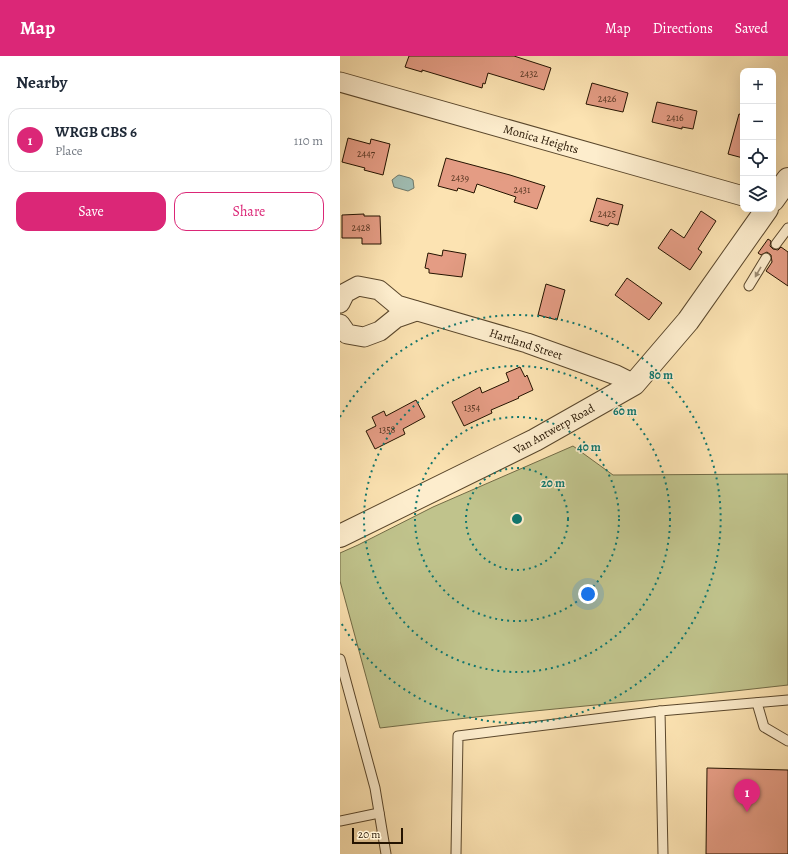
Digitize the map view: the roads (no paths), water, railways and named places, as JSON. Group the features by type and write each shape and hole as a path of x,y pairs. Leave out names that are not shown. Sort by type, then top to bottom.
{"street":[{"name":"Monica Heights","path":"340,82 740,195"},
{"path":"776,196 788,179"},
{"name":"Van Antwerp Road","path":"340,536 535,440 634,384 688,321 764,212"},
{"name":"Hartland Street","path":"340,303 345,293 358,286 378,290 397,305 527,343 616,375 634,384"},
{"path":"340,324 347,334 364,337 380,331 396,318 416,311"}],"lane":[{"path":"776,244 788,228"},
{"path":"749,286 766,258"},
{"path":"340,659 375,788 386,854"},
{"path":"456,854 458,736 660,711 788,700"},
{"path":"757,703 764,727 788,742"},
{"path":"660,711 663,854"},
{"path":"340,821 379,813"}],"water":[{"path":"399,175 413,180 414,188 408,191 394,187 392,180"}],"place":[{"name":"WRGB CBS 6","path":"747,812"}]}
